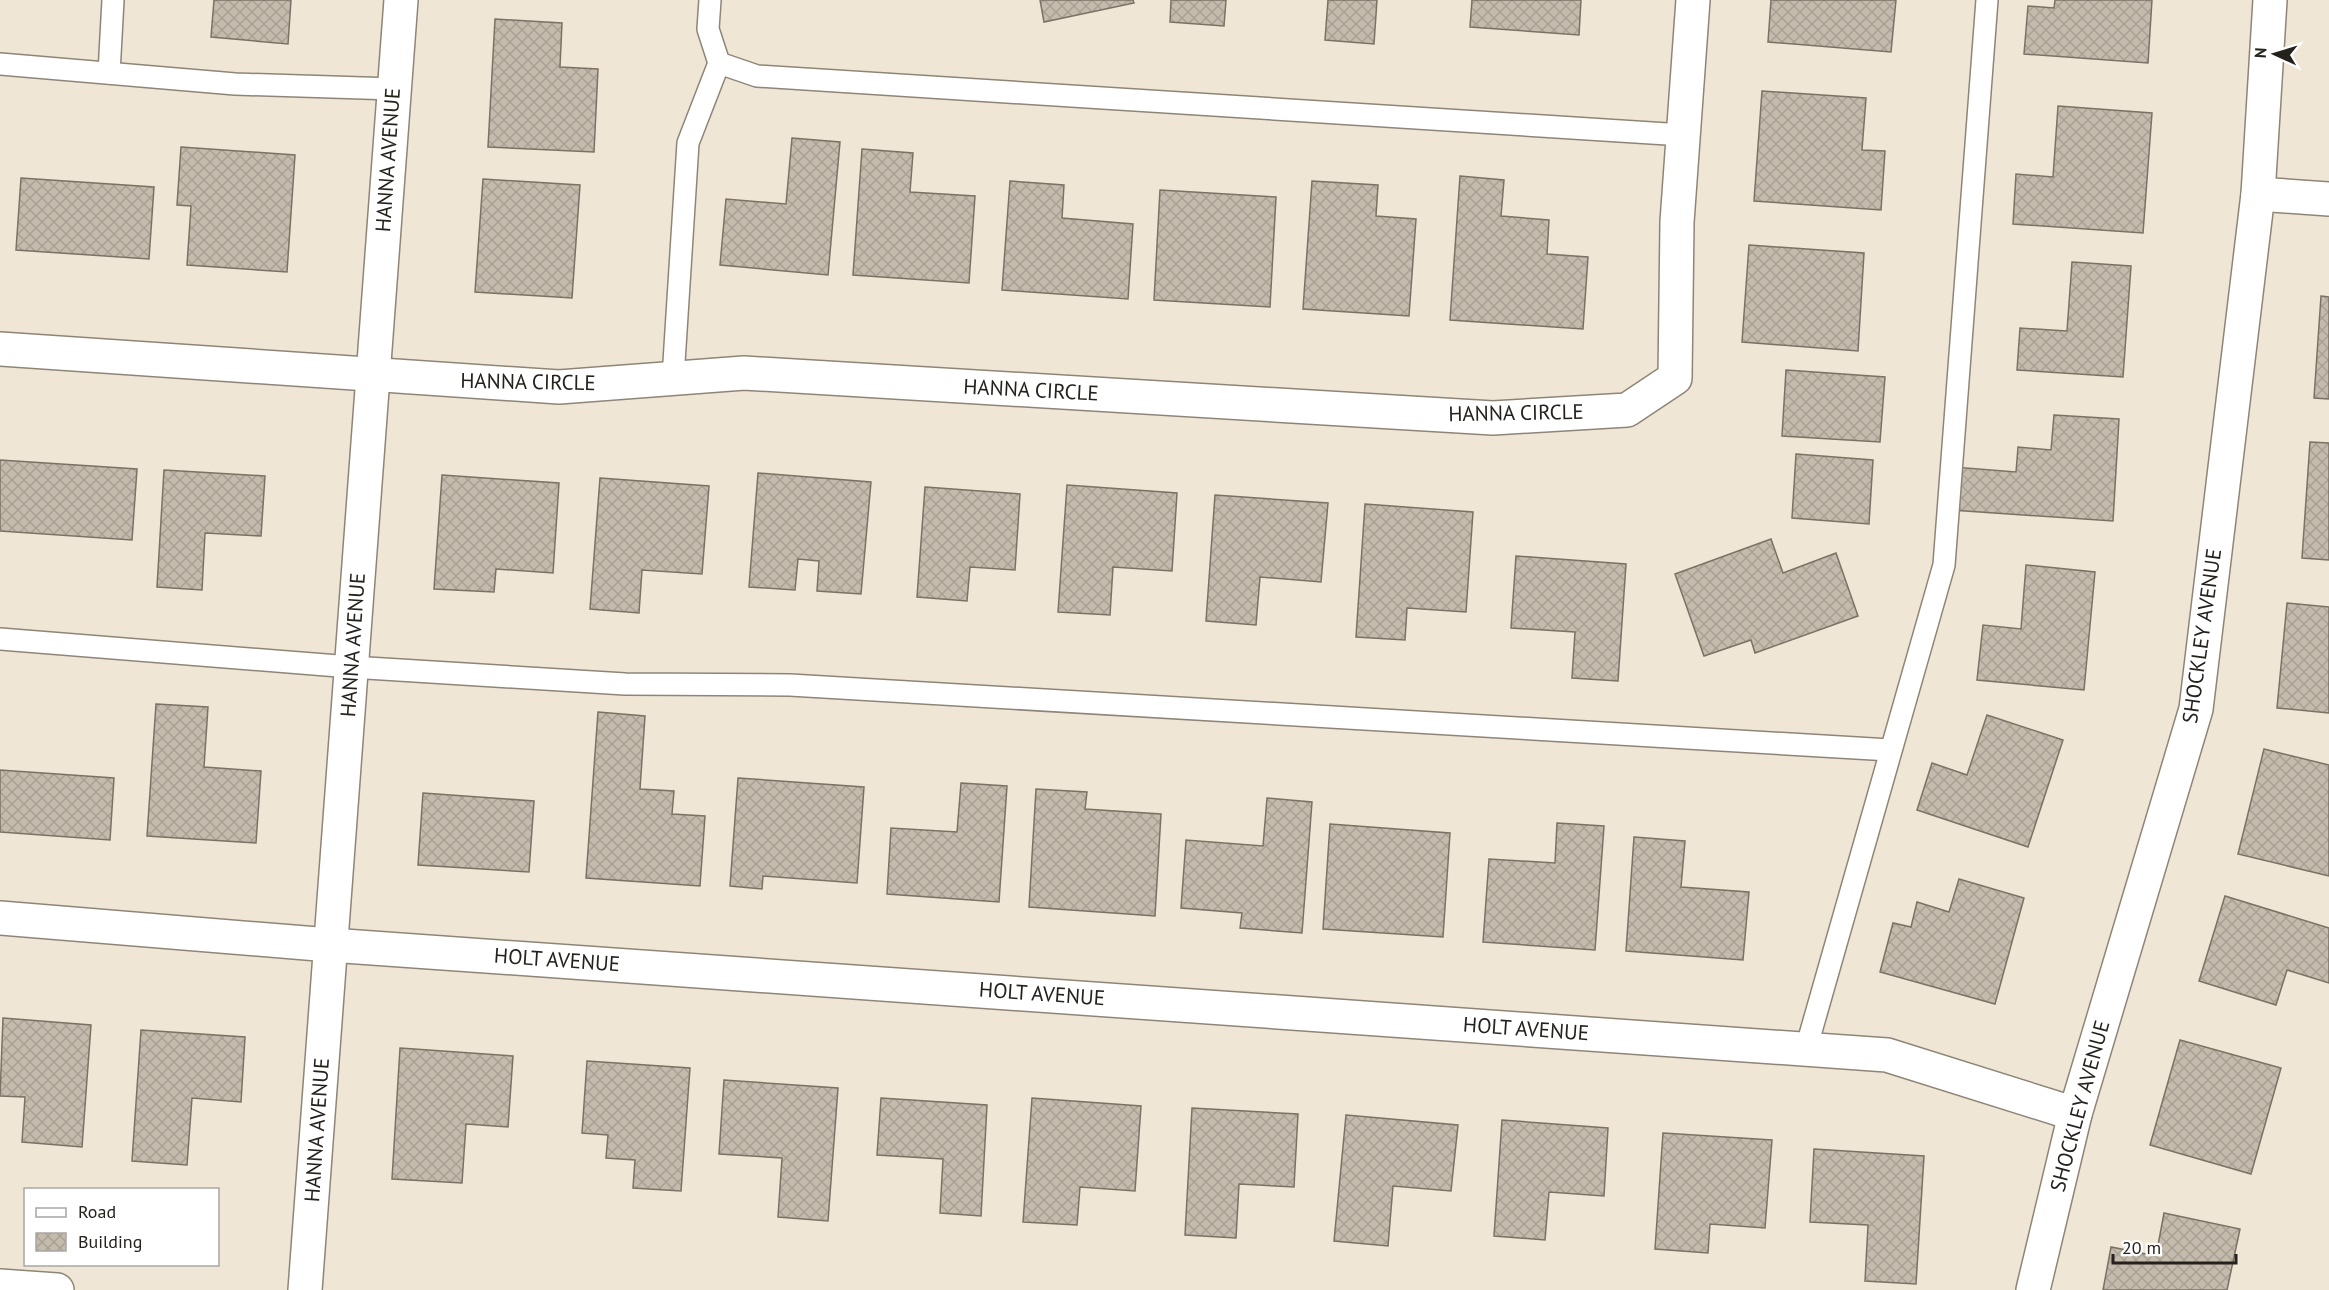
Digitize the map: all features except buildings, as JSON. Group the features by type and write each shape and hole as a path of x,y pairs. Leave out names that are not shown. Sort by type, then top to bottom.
{"street":[{"name":"HANNA AVENUE","path":"305,1290 401,0"},
{"name":"HANNA CIRCLE","path":"0,349 560,387 744,373 1493,418 1627,410 1675,378 1677,222 1693,0"},
{"name":"SHOCKLEY AVENUE","path":"2033,1290 2075,1114 2196,709 2258,194 2270,0"},
{"path":"2258,194 2329,199"},
{"name":"HOLT AVENUE","path":"0,918 330,945 1887,1055 2075,1114"},
{"path":"0,1286 57,1290"}],"lane":[{"path":"109,73 113,0"},
{"path":"673,378 688,143 720,63 708,29 710,0"},
{"path":"1806,1049 1944,565 1987,0"},
{"path":"720,63 757,76 1683,135"},
{"path":"0,64 235,84 394,89"},
{"path":"0,639 351,667 626,684 790,685 1890,750"}]}
